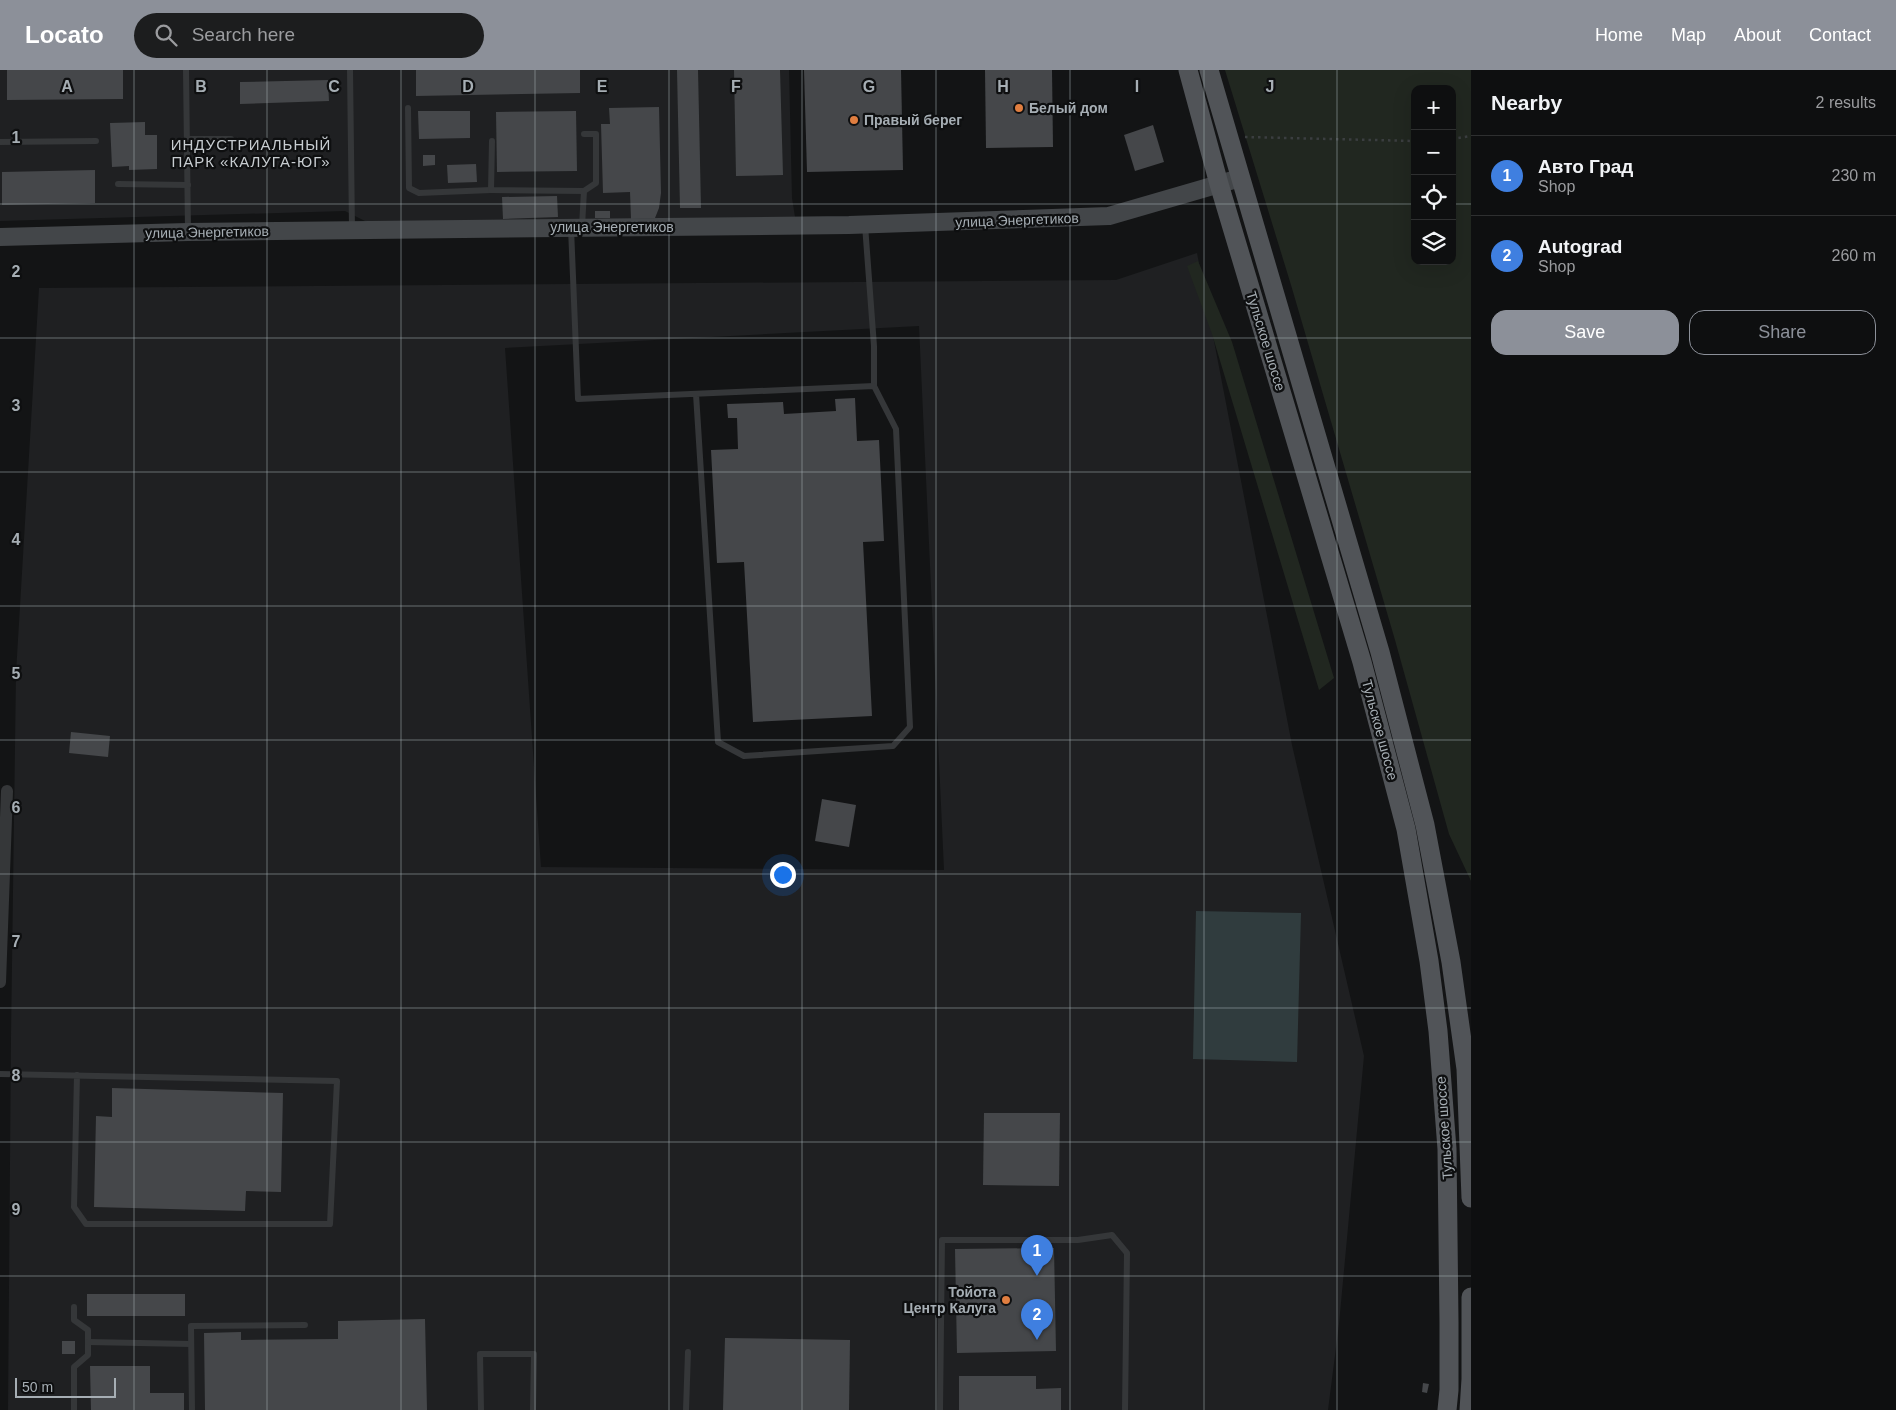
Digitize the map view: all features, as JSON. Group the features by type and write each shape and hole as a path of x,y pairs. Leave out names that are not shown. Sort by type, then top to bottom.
{"main road":[{"name":"Тульское шоссе","path":"1188,70 1219,184 1362,662 1407,838 1429,961 1438,1031 1447,1149 1449,1264 1449,1390 1447,1410"},
{"name":"Тульское шоссе","path":"1209,70 1380,652 1425,825 1451,962 1468,1067 1471,1198"},
{"path":"1469,1410 1471,1297"}],"street":[{"name":"улица Энергетиков","path":"0,237 188,232 865,225 1109,216 1240,178"},
{"path":"0,982 7,791"}],"lane":[{"path":"186,70 188,232"},
{"path":"350,70 352,230"},
{"path":"408,108 409,188 419,193 491,190 584,191 596,182 596,134 584,134"},
{"path":"187,139 231,139"},
{"path":"491,190 492,140"},
{"path":"0,142 96,142"},
{"path":"118,184 188,184"},
{"path":"584,191 576,227 578,399 874,386"},
{"path":"696,394 718,742 744,756 893,746 910,727 896,429 874,386 874,346 865,225"},
{"path":"0,1074 77,1075 337,1081 330,1224 86,1224 74,1207 77,1075"},
{"path":"940,1410 942,1240 1078,1240 1112,1235 1127,1253 1125,1410"},
{"path":"74,1307 74,1320 88,1330 88,1354 74,1367 74,1410"},
{"path":"192,1410 191,1326 305,1325"},
{"path":"88,1342 191,1344"},
{"path":"686,1410 688,1352"},
{"path":"481,1410 480,1354 534,1354 533,1410"}],"path":[{"path":"1456,138 1471,136"},
{"path":"1228,137 1411,141"}],"shaded area":[{"path":"0,70 789,70 792,198 795,217 381,229 345,211 0,221"},
{"path":"1225,70 1471,70 1471,881 1449,834 1395,640 1291,285"},
{"path":"1197,253 1292,745 1364,1056 1339,1324 1328,1410 8,1410 16,673 39,288 1116,280","holes":["919,326 944,870 541,867 505,348"]},
{"path":"1198,261 1232,342 1334,678 1319,690 1212,334 1187,266"},
{"path":"1196,911 1301,913 1297,1062 1193,1059"}],"building":[{"path":"7,70 123,70 123,99 7,100"},
{"path":"416,70 580,70 580,93 416,96"},
{"path":"677,70 698,70 701,208 680,208"},
{"path":"734,70 780,70 783,175 736,176"},
{"name":"Правый берег","path":"804,70 901,70 903,170 807,172"},
{"name":"Белый дом","path":"985,70 1052,70 1053,147 986,148"},
{"path":"328,80 329,101 240,104 240,82"},
{"path":"659,107 661,193 659,208 655,218 631,219 630,192 603,193 601,124 610,124 609,108"},
{"path":"418,111 470,111 470,138 419,139"},
{"path":"576,111 577,171 497,172 496,112"},
{"path":"145,122 145,135 157,135 157,169 129,170 129,166 112,167 110,123"},
{"path":"1153,125 1164,162 1135,171 1124,135"},
{"path":"423,155 435,155 435,165 423,166"},
{"path":"476,164 477,182 448,183 447,165"},
{"path":"95,170 95,203 2,205 2,172"},
{"path":"557,196 558,217 503,219 502,197"},
{"path":"595,211 610,211 610,218 595,218"},
{"path":"855,398 857,441 879,440 884,541 863,542 872,716 753,722 744,562 717,563 711,450 738,449 737,418 728,418 727,404 783,402 784,414 836,411 835,399"},
{"path":"71,732 110,736 108,757 69,753"},
{"path":"822,799 856,805 849,847 815,841"},
{"path":"112,1088 283,1093 281,1192 246,1191 245,1211 94,1207 96,1116 112,1117"},
{"path":"984,1113 1060,1113 1059,1186 983,1185"},
{"name":"Тойота Центр Калуга","path":"1054,1248 1056,1351 957,1353 955,1249"},
{"path":"87,1294 185,1294 185,1316 87,1316"},
{"path":"425,1319 427,1410 205,1410 204,1333 241,1332 241,1340 338,1339 338,1321"},
{"path":"725,1338 850,1340 849,1410 723,1410"},
{"path":"62,1341 75,1341 75,1354 62,1354"},
{"path":"90,1366 150,1366 150,1393 184,1393 184,1410 91,1410"},
{"path":"959,1376 1036,1376 1036,1389 1061,1388 1061,1410 959,1410"},
{"path":"1423,1383 1429,1384 1427,1393 1422,1392"}],"place":[{"name":"Белый дом","path":"1019,108"},
{"name":"Правый берег","path":"854,120"},
{"name":"Авто Град","path":"1037,1276"},
{"name":"Тойота Центр Калуга","path":"1006,1300"},
{"name":"Autograd","path":"1037,1340"}],"district":[{"name":"ИНДУСТРИАЛЬНЫЙ ПАРК «КАЛУГА-ЮГ»","path":"251,154"}]}
